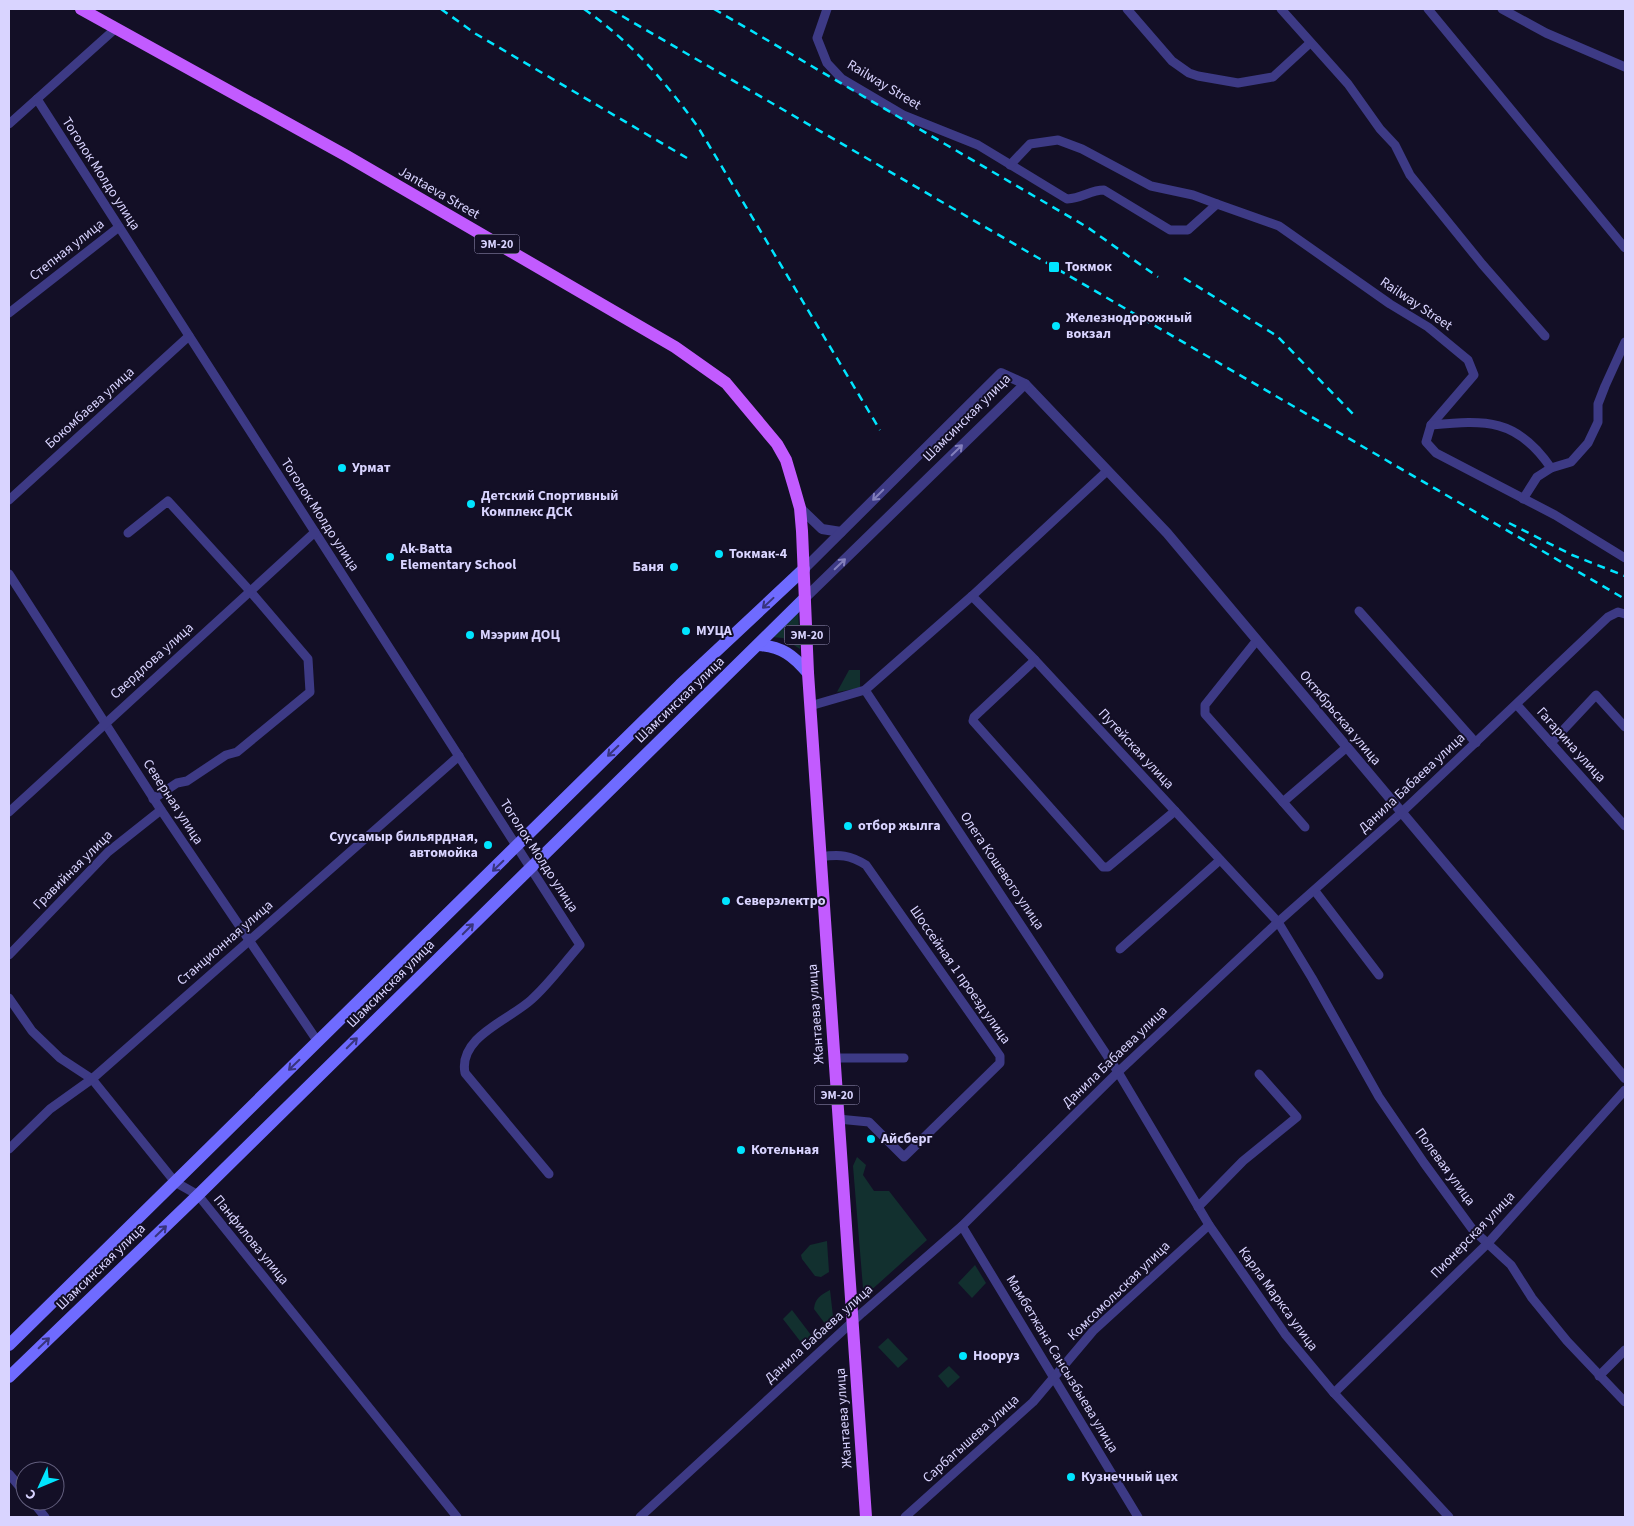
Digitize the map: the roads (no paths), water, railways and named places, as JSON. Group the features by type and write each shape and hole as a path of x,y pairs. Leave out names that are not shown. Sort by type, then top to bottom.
{"main road":[{"name":"Jantaeva Street","path":"81,9 344,155 695,361 726,383 777,444 786,460 800,508 804,569"},
{"name":"Жантаева улица","path":"804,569 810,706 866,1517"},
{"name":"Шамсинская улица","path":"9,1345 686,680 804,569"},
{"name":"Шамсинская улица","path":"9,1377 198,1195 806,598"},
{"path":"759,645 775,646 787,651 808,673"}],"street":[{"name":"Railway Street","path":"827,9 817,38 827,63 842,79 903,115 978,145 1067,199 1081,198 1094,190 1104,190 1170,230 1188,230 1217,204"},
{"path":"1127,9 1172,61 1189,74 1198,76 1238,83 1273,77 1310,43"},
{"path":"1280,9 1348,84 1380,129 1395,145 1410,175 1482,264 1545,336"},
{"path":"1428,9 1625,248"},
{"path":"1502,9 1546,33 1625,67"},
{"path":"9,124 114,29"},
{"name":"Тоголок Молдо улица","path":"37,99 580,945 531,1000 474,1043 466,1054 464,1064 466,1073 549,1174"},
{"name":"Railway Street","path":"1010,164 1030,144 1058,140 1082,149 1151,186 1193,195 1279,226 1390,304 1428,327 1468,360 1474,375 1431,425"},
{"name":"Степная улица","path":"9,313 119,227"},
{"name":"Бокомбаева улица","path":"9,500 189,336"},
{"path":"1523,499 1537,477 1551,468 1570,462 1588,443 1598,422 1598,404 1625,342"},
{"name":"Шамсинская улица","path":"804,569 1001,373 1025,384 806,598"},
{"name":"Октябрьская улица","path":"1025,384 1167,533 1625,1078"},
{"path":"1551,468 1542,455 1523,436 1498,424 1465,422 1431,425 1426,442 1436,453 1555,515 1624,557"},
{"path":"810,706 865,690 972,596 1107,471"},
{"path":"128,533 168,500 308,659 310,692 237,752 226,755 187,781 177,783 153,798"},
{"path":"800,508 822,529 841,532"},
{"name":"Свердлова улица","path":"9,812 105,722 315,532"},
{"name":"Северная улица","path":"9,574 153,798 318,1042"},
{"name":"Путейская улица","path":"972,596 1035,660 1278,922"},
{"path":"1359,611 1476,743"},
{"name":"Данила Бабаева улица","path":"640,1517 852,1323 962,1226 1117,1070 1278,922 1401,813 1608,617 1618,612 1625,614"},
{"path":"1257,640 1205,705 1204,710 1305,828"},
{"path":"1035,660 973,721 1102,867 1108,867 1175,812"},
{"name":"Олега Кошевого улица","path":"865,690 1117,1070"},
{"path":"1551,743 1596,695 1625,727"},
{"name":"Гагарина улица","path":"1517,705 1625,826"},
{"path":"1283,802 1347,747"},
{"name":"Станционная улица","path":"9,1149 50,1109 92,1079 459,756"},
{"name":"Гравийная улица","path":"9,955 108,852 161,810"},
{"name":"Шоссейная 1 проезд улица","path":"820,857 839,854 853,857 866,865 1000,1056 1000,1063 904,1157 869,1122 838,1119"},
{"path":"1120,949 1220,860"},
{"path":"1315,891 1379,975"},
{"name":"Полевая улица","path":"1278,922 1379,1097 1473,1230 1511,1265 1532,1298 1599,1376 1625,1402"},
{"name":"Панфилова улица","path":"9,998 32,1031 60,1058 92,1079 175,1182 198,1195 457,1517"},
{"path":"834,1058 904,1058"},
{"name":"Карла Маркса улица","path":"1117,1070 1208,1225 1285,1334 1334,1393 1449,1517"},
{"path":"1198,1207 1243,1161 1297,1117 1260,1074"},
{"name":"Пионерская улица","path":"1334,1393 1488,1243 1625,1090"},
{"name":"Комсомольская улица","path":"1053,1379 1093,1331 1208,1225"},
{"name":"Мамбетжана Сансызбыева улица","path":"962,1226 1138,1517"},
{"path":"1599,1376 1625,1350"},
{"name":"Сарбагышева улица","path":"905,1517 1033,1402 1053,1379"}],"railway":[{"path":"441,9 476,34 687,158"},
{"path":"584,9 632,48 672,93 698,127 880,430"},
{"path":"610,9 1625,599"},
{"path":"714,9 1087,227 1158,277"},
{"path":"1184,278 1277,336 1353,414"},
{"path":"1509,523 1572,555 1625,576"}],"place":[{"name":"Токмок","path":"1054,267"},
{"name":"Железнодорожный вокзал","path":"1056,326"},
{"name":"Урмат","path":"342,468"},
{"name":"Детский Спортивный Комплекс ДСК","path":"471,504"},
{"name":"Токмак-4","path":"719,554"},
{"name":"Ak-Batta Elementary School","path":"390,557"},
{"name":"Баня","path":"674,567"},
{"name":"МУЦА","path":"686,631"},
{"name":"Мээрим ДОЦ","path":"470,635"},
{"name":"отбор жылга","path":"848,826"},
{"name":"Суусамыр бильярдная, автомойка","path":"488,845"},
{"name":"Северэлектро","path":"726,901"},
{"name":"Айсберг","path":"871,1139"},
{"name":"Котельная","path":"741,1150"},
{"name":"Нооруз","path":"963,1356"},
{"name":"Кузнечный цех","path":"1071,1477"}]}
